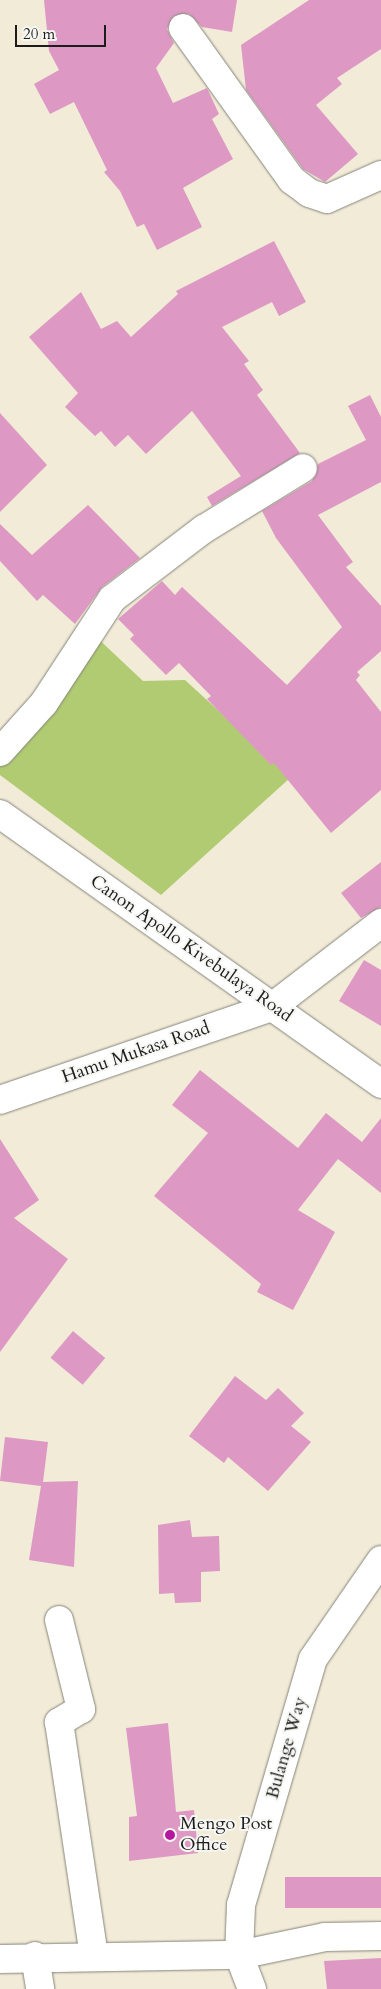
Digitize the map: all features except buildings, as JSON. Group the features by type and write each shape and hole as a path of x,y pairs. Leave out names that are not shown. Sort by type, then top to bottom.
{"main road":[{"path":"183,28 292,180 309,193 327,199 381,175"},
{"path":"0,752 44,702 112,599 204,529 303,468"},
{"name":"Canon Apollo Kivebulaya Road","path":"0,814 381,1084"},
{"name":"Hamu Mukasa Road","path":"0,1100 272,1007 381,924"},
{"name":"Bulange Way","path":"240,1955 241,1905 313,1659 381,1560"},
{"path":"59,1620 81,1709 59,1722 94,1956"},
{"path":"0,1959 35,1956 240,1955 325,1937 381,1936"},
{"path":"240,1955 252,1989"},
{"path":"35,1956 40,1989"}],"green space":[{"path":"92,633 143,681 185,680 291,777 161,895 0,775 0,756"}],"place":[{"name":"Mengo Post Office","path":"170,1835"}]}
